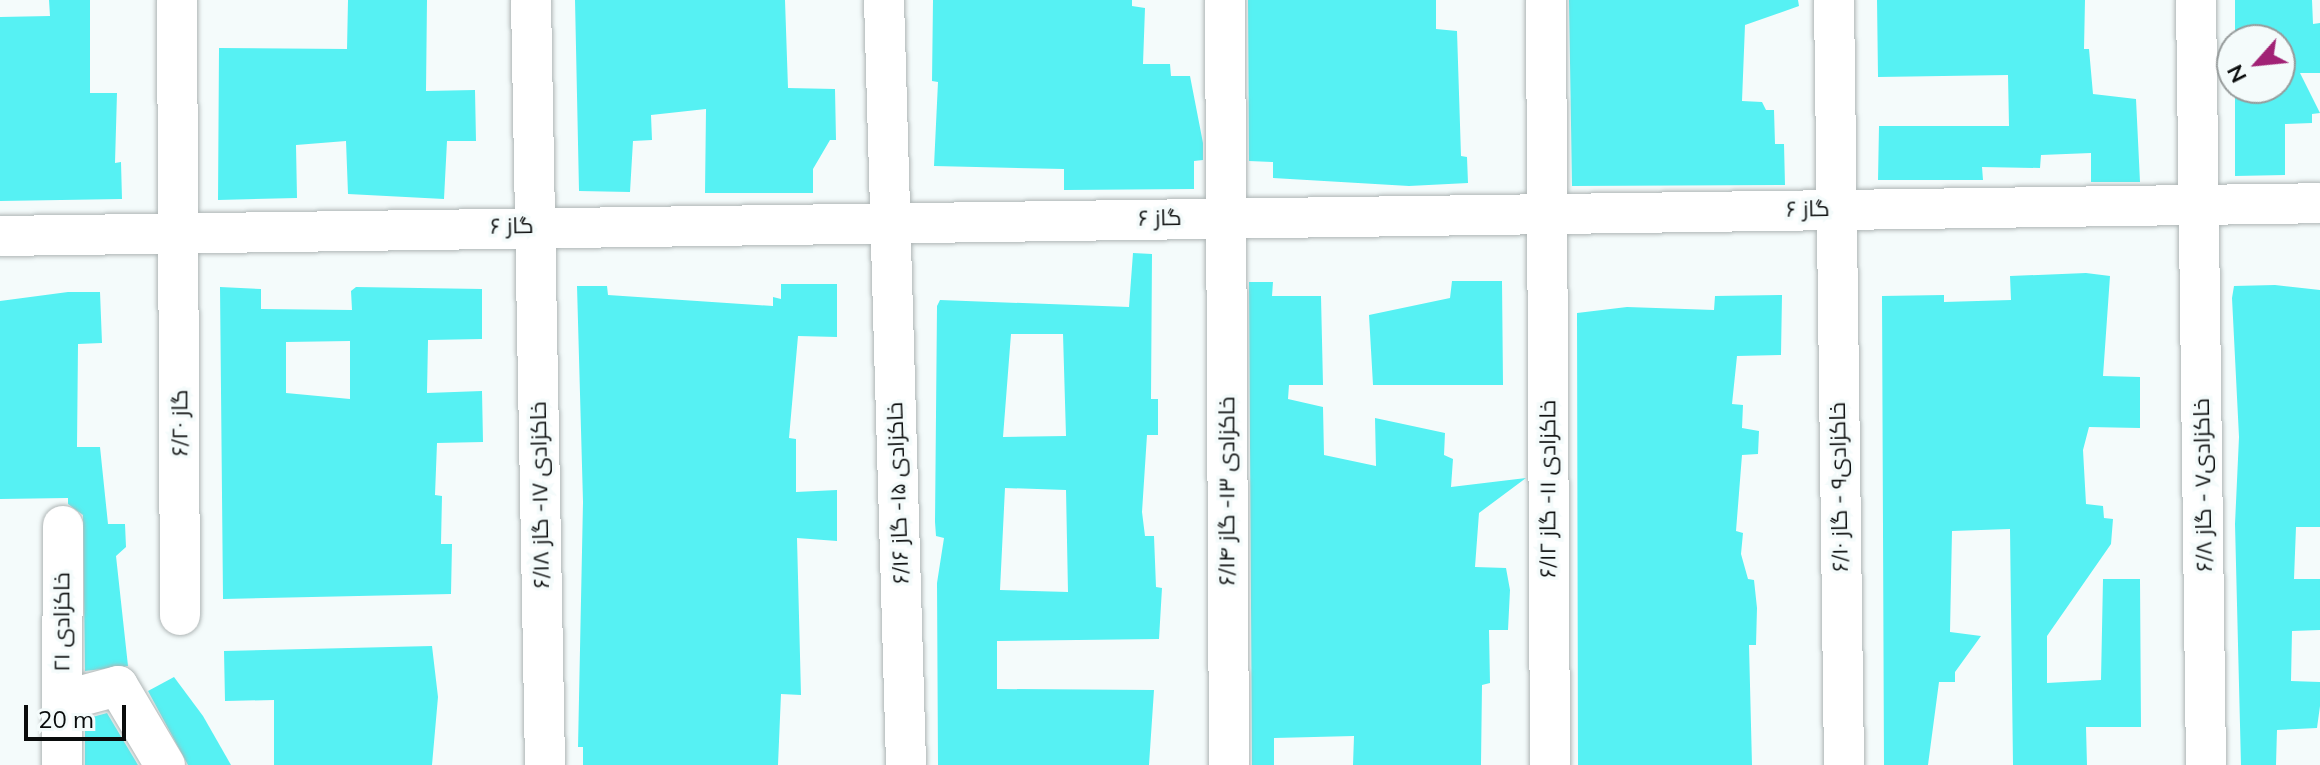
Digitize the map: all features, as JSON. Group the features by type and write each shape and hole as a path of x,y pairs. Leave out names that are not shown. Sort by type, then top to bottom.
{"street":[{"name":"گاز ۶/۲۰","path":"177,0 181,231 180,615"},
{"name":"خاکزادی ۱۷- گاز ۶/۱۸","path":"531,0 545,765"},
{"name":"خاکزادی ۱۵- گاز ۶/۱۶","path":"884,0 906,765"},
{"name":"خاکزادی ۱۳- گاز ۶/۱۴","path":"1225,0 1229,765"},
{"name":"خاکزادی ۱۱- گاز ۶/۱۲","path":"1546,0 1550,765"},
{"name":"خاکزادی۹ - گاز ۶/۱۰","path":"1834,0 1834,209 1844,765"},
{"name":"خاکزادی۷ - گاز ۶/۸","path":"2196,0 2206,765"},
{"name":"گاز ۶","path":"0,236 535,225 2320,203"},
{"name":"خاکزادی ۲۱","path":"62,765 63,526"},
{"path":"62,701 118,686 165,765"}],"building":[{"path":"49,0 90,0 90,93 117,93 115,163 121,162 122,199 0,201 0,17 50,16"},
{"path":"348,0 427,0 426,91 475,90 476,141 447,141 444,199 348,194 346,141 296,145 297,198 218,200 219,48 347,49"},
{"path":"575,0 785,0 788,88 835,89 836,140 830,140 813,169 813,193 705,193 706,109 651,115 652,140 633,141 630,192 579,191"},
{"path":"933,0 1132,0 1132,6 1145,8 1143,64 1170,64 1171,76 1190,76 1203,143 1203,160 1194,161 1194,189 1064,190 1064,169 934,166 938,82 932,81"},
{"path":"1248,0 1436,0 1436,29 1457,31 1461,156 1467,157 1468,183 1409,186 1273,178 1273,162 1249,161"},
{"path":"1569,0 1798,0 1799,6 1745,25 1742,101 1762,102 1766,110 1774,110 1775,144 1784,144 1785,185 1572,186"},
{"path":"1877,0 2085,0 2084,49 2089,49 2093,94 2136,99 2140,182 2091,182 2091,153 2041,155 2040,168 1982,167 1983,180 1878,180 1879,126 2009,126 2008,75 1878,77"},
{"path":"2235,0 2312,0 2313,24 2320,23 2320,73 2300,73 2320,113 2312,114 2312,123 2285,124 2285,175 2235,176 2235,104 2296,104 2296,24 2235,24"},
{"path":"1133,253 1152,254 1151,399 1158,399 1158,435 1147,435 1142,512 1145,536 1154,536 1156,587 1162,588 1159,639 997,641 997,689 1154,690 1149,765 938,765 937,583 944,538 936,536 935,522 937,306 940,300 1129,307","holes":["1011,334 1063,334 1066,436 1003,437","1005,488 1066,490 1068,592 1000,590"]},
{"path":"2086,273 2110,276 2103,376 2140,377 2140,428 2089,427 2083,450 2086,504 2103,506 2104,518 2113,519 2111,544 2047,636 2047,683 2101,680 2103,579 2140,579 2141,727 2086,727 2087,765 2013,765 2010,529 1952,531 1950,632 1981,636 1955,672 1955,682 1939,682 1928,765 1884,765 1882,296 1944,295 1944,302 2011,300 2010,276"},
{"path":"1452,281 1502,281 1503,385 1373,385 1369,315 1450,298"},
{"path":"1249,282 1273,282 1272,296 1321,296 1323,385 1289,385 1288,399 1323,407 1324,455 1376,466 1375,418 1445,433 1444,455 1453,459 1451,487 1526,478 1479,513 1475,567 1506,568 1510,590 1508,630 1489,630 1490,683 1482,685 1481,765 1353,765 1354,736 1274,738 1274,765 1252,765"},
{"path":"781,284 837,284 837,337 798,336 789,438 796,439 796,492 837,490 837,541 797,538 801,695 781,694 778,765 583,765 583,747 578,747 583,502 577,286 607,286 608,295 773,306 773,297 781,299"},
{"path":"2275,285 2320,290 2320,527 2296,527 2294,579 2320,579 2320,630 2292,631 2291,681 2320,682 2320,706 2317,728 2277,730 2276,765 2241,765 2235,524 2239,437 2232,298 2234,286"},
{"path":"220,287 261,289 261,309 352,310 351,291 356,287 482,289 482,339 428,340 427,393 482,391 483,442 437,443 435,495 442,496 441,544 452,544 451,594 223,599","holes":["350,341 350,399 286,393 286,342"]},
{"path":"68,292 100,292 102,343 78,344 77,447 100,447 108,524 125,524 126,547 116,556 128,666 85,671 83,515 68,504 68,498 0,499 0,301"},
{"path":"1782,295 1781,355 1737,356 1732,404 1743,405 1742,428 1759,431 1758,454 1742,455 1736,531 1743,533 1741,554 1748,579 1754,580 1757,608 1756,645 1749,645 1752,765 1578,765 1577,313 1627,307 1714,310 1715,296"},
{"path":"432,646 438,697 432,765 274,765 274,700 225,701 224,651"},
{"path":"174,677 203,716 231,765 188,765 148,691"},
{"path":"107,713 138,765 85,765 85,719"}]}
